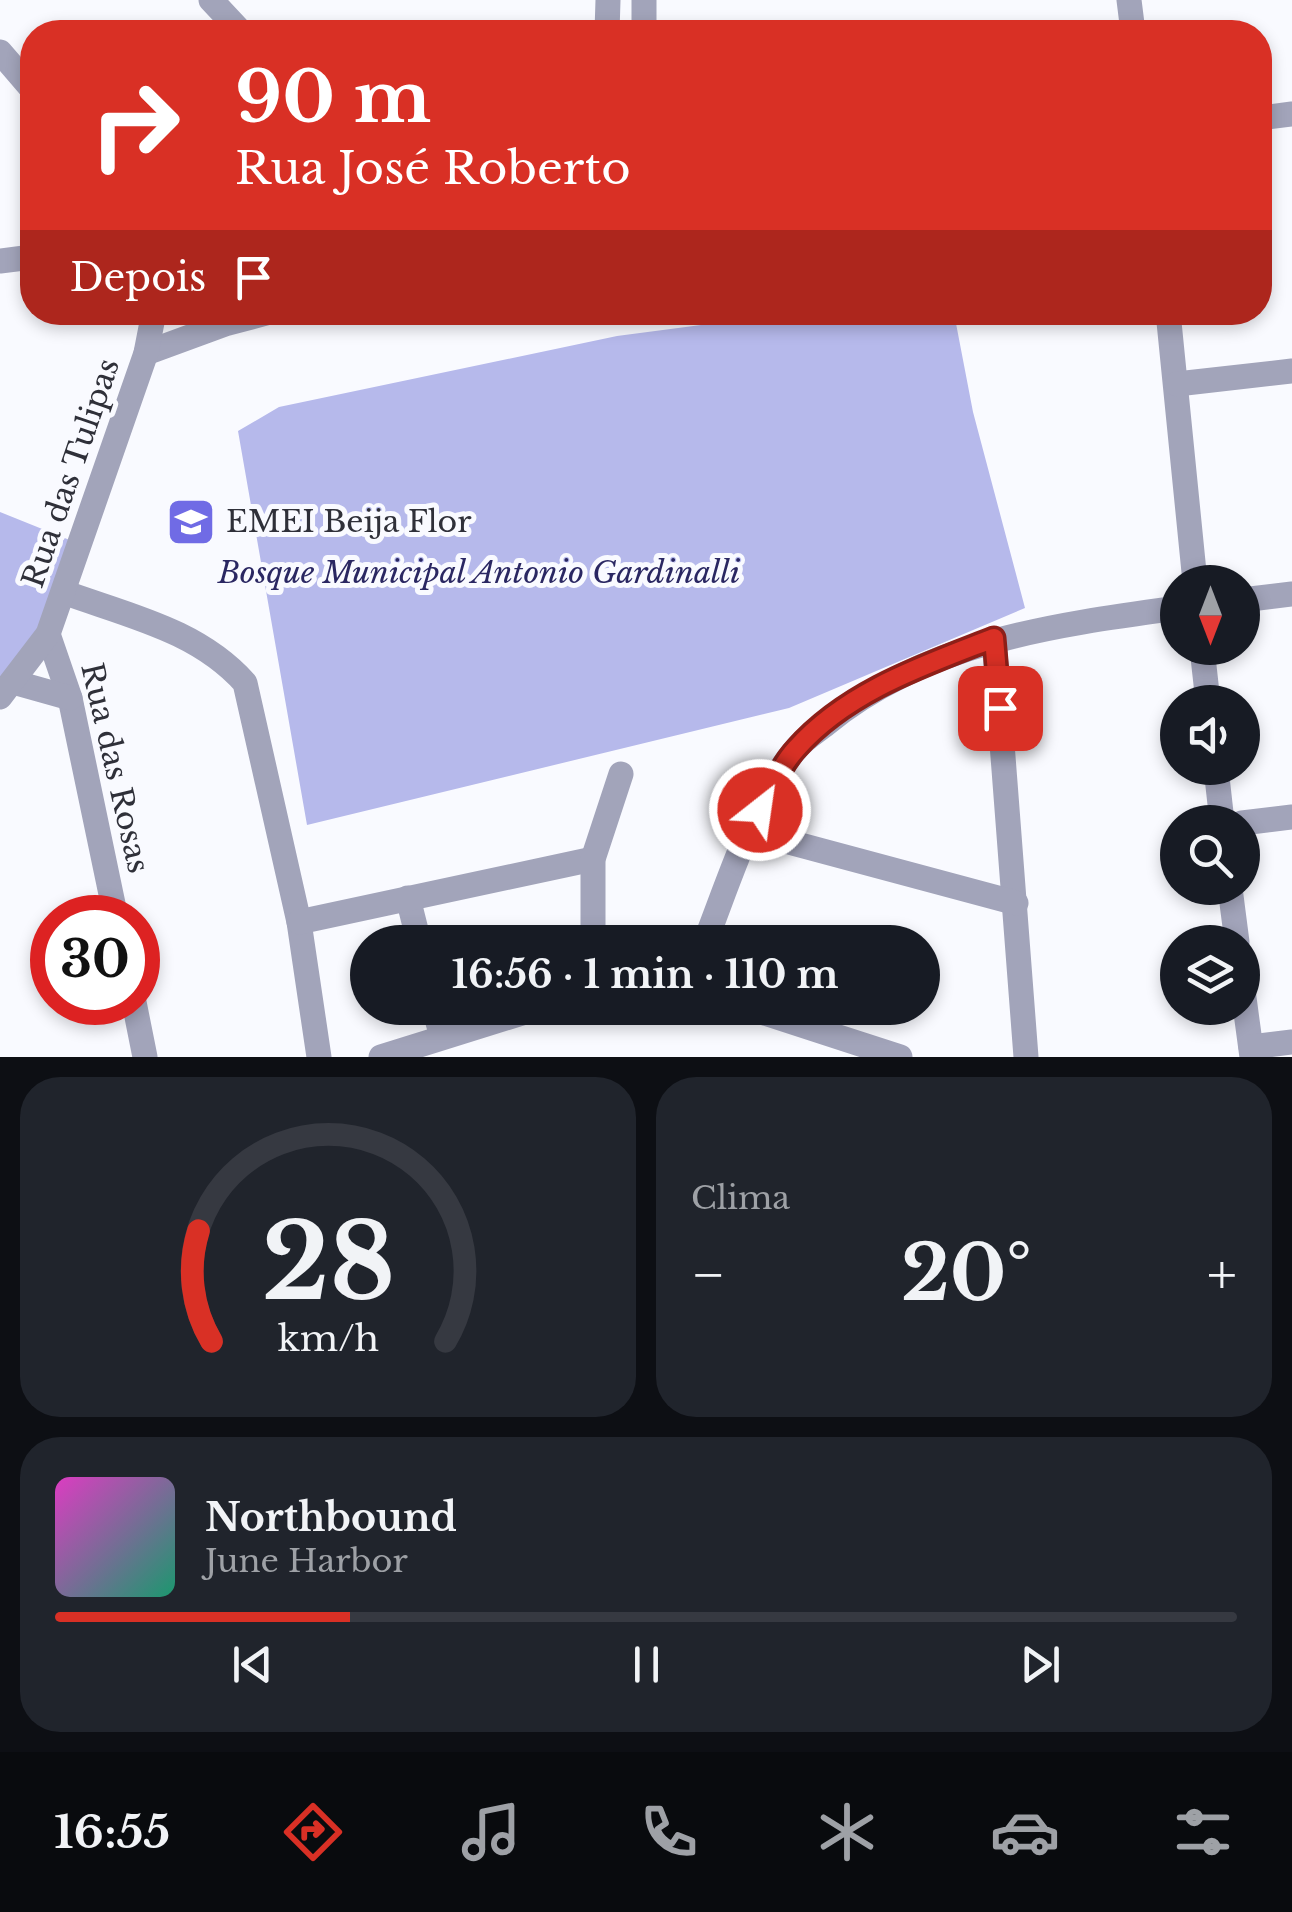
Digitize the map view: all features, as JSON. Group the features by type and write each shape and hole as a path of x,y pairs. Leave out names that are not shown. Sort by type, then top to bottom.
{"street":[{"path":"211,0 229,20"},
{"path":"0,52 20,75"},
{"name":"Rua das Tulipas","path":"6,689 48,634 66,593 146,353 151,325"},
{"path":"146,353 223,325"},
{"path":"1170,325 1193,565"},
{"path":"1177,384 1292,371"},
{"path":"66,593 181,634 222,657 245,684 298,922 319,1057"},
{"path":"1260,598 1292,594"},
{"path":"712,925 748,831 796,749 850,704 913,669 994,638 1160,611"},
{"name":"Rua das Rosas","path":"48,634 70,698 111,895"},
{"path":"994,638 1026,1057"},
{"path":"6,689 70,698"},
{"path":"593,925 593,859 621,774"},
{"path":"1260,821 1292,818"},
{"path":"748,831 1016,904"},
{"path":"298,922 593,859"},
{"path":"408,898 415,925"},
{"path":"139,1025 145,1057"},
{"path":"439,1025 442,1037"},
{"path":"381,1057 482,1025"},
{"path":"801,1025 900,1057"},
{"path":"1247,1025 1251,1052 1292,1042"}],"green space":[{"name":"Bosque Municipal Antonio Gardinalli","path":"701,325 956,325 973,412 1025,608 789,708 307,825 238,431 279,407 617,336"},
{"path":"0,512 82,545 0,697"}],"place":[{"name":"EMEI Beija Flor","path":"191,522"}],"route":[{"path":"760,810 796,749 850,704 913,669 994,638 1000,708"}]}
